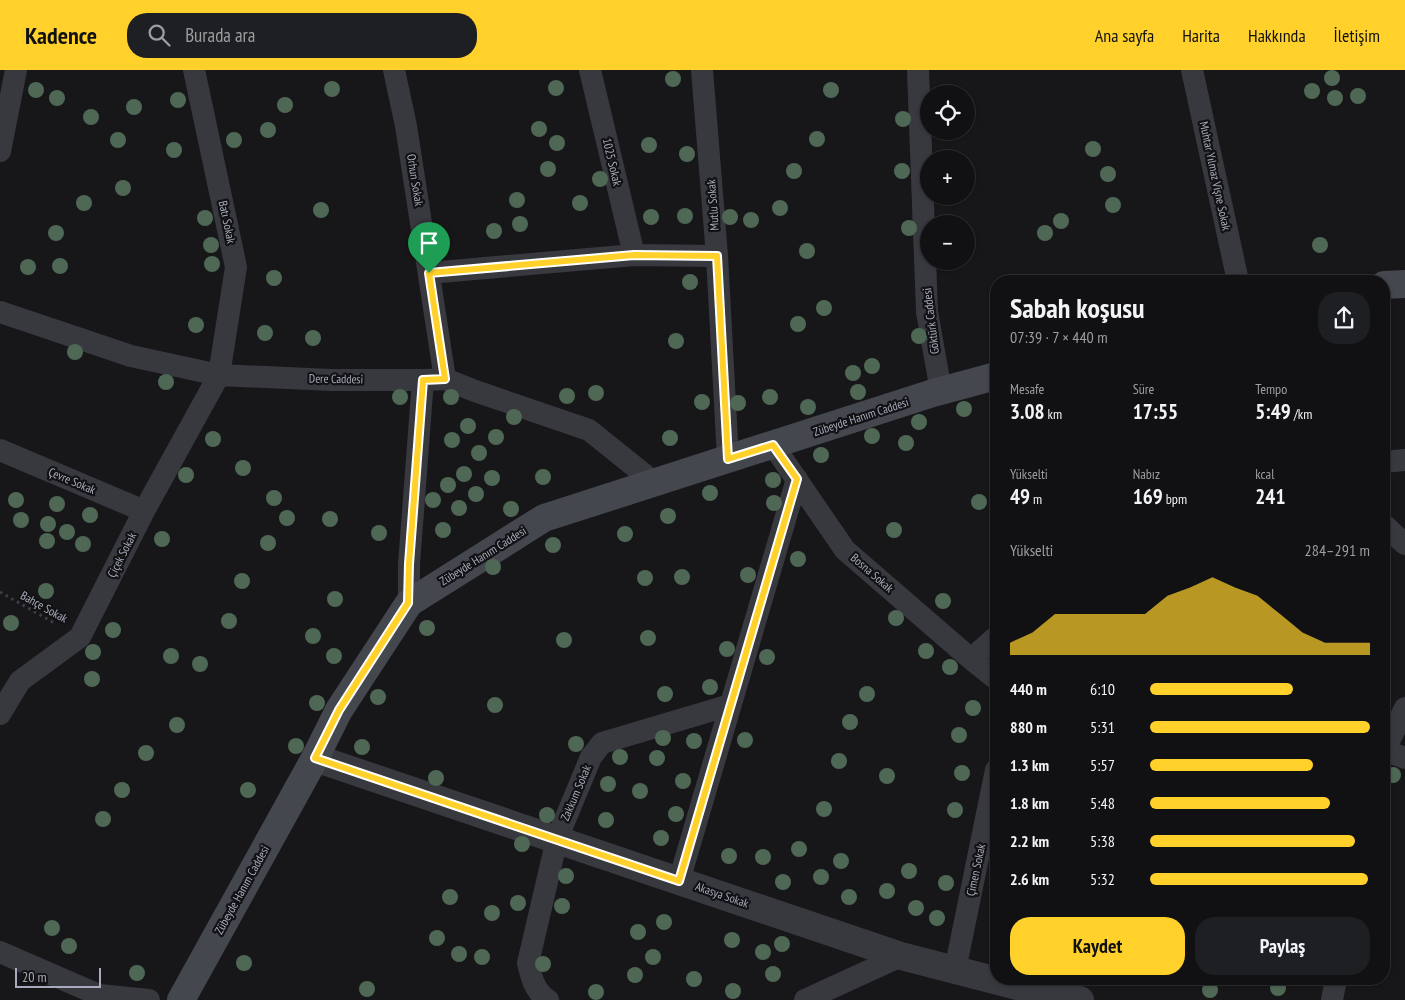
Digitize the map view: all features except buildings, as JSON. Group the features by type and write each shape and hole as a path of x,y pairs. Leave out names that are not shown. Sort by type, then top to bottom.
{"main road":[{"path":"1390,285 1405,284"},
{"name":"Zübeyde Hanım Caddesi","path":"181,1000 315,758 339,710 408,603 544,518 990,378"}],"street":[{"path":"0,151 16,70"},
{"name":"Batı Sokak","path":"194,70 236,267 219,375"},
{"name":"Orhun Sokak","path":"394,70 406,126 429,273 434,380 409,564 408,603"},
{"name":"1025 Sokak","path":"590,70 634,255"},
{"name":"Mutlu Sokak","path":"702,70 717,256 728,459"},
{"name":"Göktürk Caddesi","path":"918,70 927,312 941,392"},
{"name":"Muhtar Yılmaz Vişne Sokak","path":"1192,70 1237,275"},
{"path":"429,273 634,255 717,256"},
{"name":"Dere Caddesi","path":"0,312 131,356 219,375 332,380 434,380 475,391 589,430 655,483"},
{"name":"Çiçek Sokak","path":"0,714 20,681 80,638 144,512 219,375"},
{"name":"Bosna Sokak","path":"773,445 846,550 990,673"},
{"name":"Çevre Sokak","path":"0,450 144,512"},
{"path":"1390,461 1405,460"},
{"path":"679,881 797,479"},
{"path":"1390,530 1405,544"},
{"path":"971,659 990,643"},
{"name":"Zakkum Sokak","path":"548,1000 542,996 532,981 528,963 557,840 592,757 602,743 730,705"},
{"path":"1390,739 1405,708"},
{"path":"1390,753 1405,758"},
{"name":"Akasya Sokak","path":"315,758 901,956 990,978"},
{"name":"Çimen Sokak","path":"955,970 990,799"},
{"path":"0,952 100,995 149,1000"},
{"path":"805,1000 901,956"},
{"name":"Akasya Sokak","path":"1022,985 1062,994"},
{"path":"1332,1000 1335,985"}],"path":[{"name":"Bahçe Sokak","path":"0,592 80,638"}],"route":[{"path":"634,255 717,256 728,459 773,445 797,479 679,881 315,758 339,710 408,603 409,564 423,380 445,379 429,273 634,255"}]}
